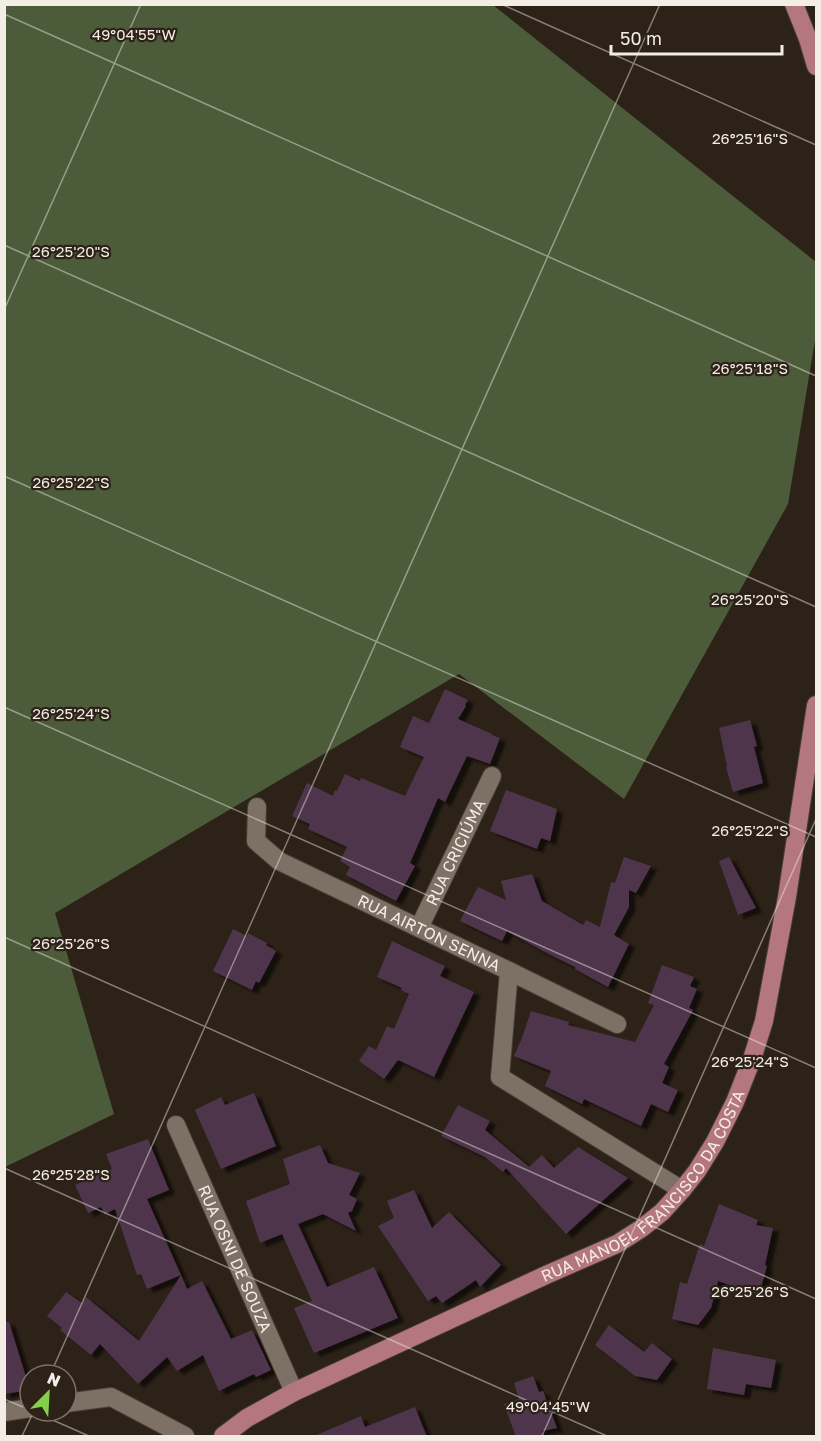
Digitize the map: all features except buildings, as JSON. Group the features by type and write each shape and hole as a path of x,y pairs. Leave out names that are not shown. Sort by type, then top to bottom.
{"main road":[{"path":"794,4 816,66"},
{"name":"RUA MANOEL FRANCISCO DA COSTA","path":"223,1437 247,1418 294,1392 617,1244 662,1212 682,1190 709,1152 735,1102 764,1021 787,897 816,705"}],"street":[{"name":"RUA CRICIÚMA","path":"419,928 492,776"},
{"name":"RUA AIRTON SENNA","path":"257,807 256,842 279,861 509,971 500,1077 682,1190"},
{"path":"509,971 617,1024"},
{"name":"RUA OSNI DE SOUZA","path":"176,1125 294,1392"},
{"path":"78,1401 111,1397 185,1437"}],"green space":[{"path":"5,4 493,5 816,262 816,334 788,504 624,799 459,674 55,913 114,1114 5,1167"}]}
